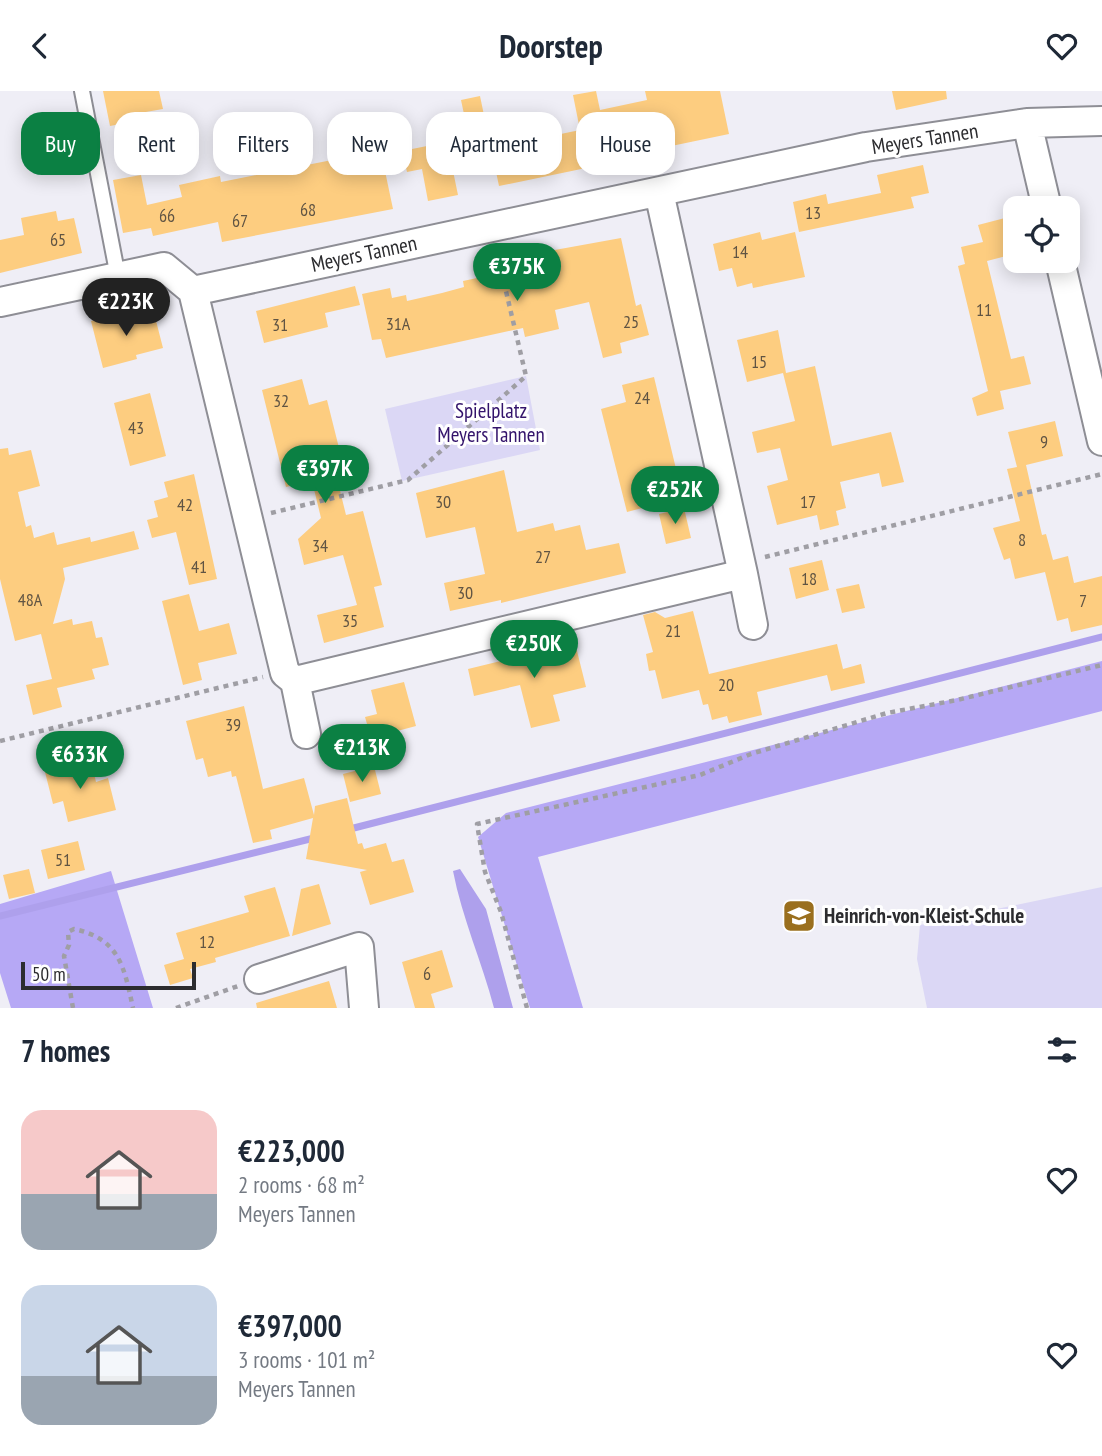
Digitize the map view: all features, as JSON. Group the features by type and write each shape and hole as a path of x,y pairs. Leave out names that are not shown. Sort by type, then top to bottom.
{"street":[{"name":"Meyers Tannen","path":"193,291 866,147 1027,123 1102,121"},
{"path":"1027,123 1044,196"},
{"path":"659,192 753,625"},
{"path":"0,302 164,267 193,291 248,519 306,734"},
{"path":"1063,273 1102,442"},
{"path":"290,677 742,569"},
{"path":"259,979 359,947 364,1008"}],"lane":[{"path":"82,91 118,277"}],"path":[{"path":"248,519 408,480 526,376 491,227"},
{"path":"742,569 1102,474"},
{"path":"527,1008 501,912 485,872 477,824 699,775 751,754 887,713 957,700 1102,665"},
{"path":"0,741 290,677"},
{"path":"73,1008 64,956 69,945 68,932 74,929 92,933 108,943 124,966 133,1008"},
{"path":"176,1008 259,979"}],"green space":[{"name":"Spielplatz Meyers Tannen","path":"526,376 540,450 402,481 385,409"},
{"path":"1102,887 1102,1008 927,1008 917,959 920,925"}],"shaded area":[{"path":"1102,661 1102,711 538,857 583,1008 530,1008 478,837 506,813"},
{"path":"460,869 486,909 513,1008 494,1008 457,888 453,871"},
{"path":"111,871 153,1008 11,1008 0,973 0,904"}],"building":[{"path":"103,91 159,91 163,109 114,112 114,125 110,126"},
{"path":"596,91 600,110 647,100 645,91 720,91 729,134 675,145 675,112 576,112 573,95"},
{"path":"892,91 946,91 947,99 896,110"},
{"path":"480,96 483,112 464,112 461,100"},
{"path":"576,131 576,170 562,173 562,134"},
{"path":"426,146 426,175 454,175 458,195 428,201 422,169 412,171 412,149"},
{"path":"327,161 327,175 386,175 393,209 222,242 218,222 153,236 151,228 123,233 113,180 141,175 147,205 182,197 179,185 220,176 221,182 256,175 313,175 313,164"},
{"path":"923,165 929,193 911,197 914,208 799,232 793,202 826,194 828,204 881,193 877,175"},
{"path":"497,175 552,175 499,186"},
{"path":"56,211 58,221 74,218 82,253 0,273 0,240 24,235 21,218"},
{"path":"1003,219 1003,257 987,261 1011,359 1024,356 1031,384 1000,391 1004,409 977,416 972,398 988,391 958,266 965,264 961,247 983,242 978,225"},
{"path":"760,232 762,240 795,232 805,277 753,288 752,283 737,287 732,268 719,271 713,244"},
{"path":"621,238 636,306 641,304 649,335 620,343 622,353 603,358 589,302 555,310 559,329 525,337 523,328 386,358 381,339 372,340 362,294 390,288 392,298 406,295 407,301 464,287 463,281 519,269 516,257"},
{"path":"355,286 360,305 325,313 328,327 264,343 256,311"},
{"path":"125,313 127,319 154,313 163,348 136,355 137,359 103,368 91,321"},
{"path":"778,330 786,373 815,366 832,446 891,432 904,482 882,487 879,473 840,482 846,508 836,511 839,525 820,530 817,515 777,525 767,486 788,480 780,448 757,453 752,432 795,421 783,373 747,382 737,340"},
{"path":"654,377 677,473 640,483 646,507 627,512 601,409 626,402 622,385"},
{"path":"302,379 309,405 327,400 339,448 330,450 346,515 363,511 382,585 374,587 384,627 324,643 317,615 357,605 343,555 304,565 298,539 321,518 312,481 286,487 262,390"},
{"path":"150,393 166,456 130,466 114,403"},
{"path":"1055,421 1063,456 1026,465 1042,535 1046,534 1053,560 1068,556 1074,583 1102,576 1102,625 1071,632 1068,618 1057,621 1045,572 1015,579 1010,558 1004,560 993,528 1020,521 1007,469 1017,467 1008,432"},
{"path":"8,448 9,455 31,450 40,486 18,492 26,527 31,525 34,538 54,532 57,545 90,537 91,542 134,531 139,549 63,568 65,579 53,624 72,619 73,625 92,621 96,638 102,637 109,665 92,669 95,679 57,688 62,707 33,715 26,685 52,679 41,634 15,641 0,579 0,449"},
{"path":"504,470 517,532 553,523 555,531 580,525 586,550 619,543 626,573 501,603 501,600 450,611 444,583 485,574 475,527 426,538 416,493"},
{"path":"194,474 217,579 189,585 176,532 152,538 147,520 158,517 154,501 168,497 164,482"},
{"path":"684,508 691,538 666,544 659,514"},
{"path":"822,560 829,590 796,599 789,568"},
{"path":"859,584 865,608 842,613 836,589"},
{"path":"189,594 199,631 229,623 237,654 198,663 202,680 183,685 162,601"},
{"path":"693,611 709,674 837,644 843,669 861,664 865,683 831,691 827,675 757,692 762,715 729,723 727,716 712,720 708,704 703,705 699,690 662,699 655,670 649,671 646,654 653,652 643,615 655,612 665,618"},
{"path":"575,643 586,687 553,695 560,721 531,728 520,685 474,696 468,669"},
{"path":"404,682 416,726 371,738 365,717 377,714 371,690"},
{"path":"244,706 263,789 304,778 314,815 315,806 347,798 358,844 362,843 364,849 386,843 392,862 404,859 414,892 370,905 360,872 367,870 306,859 313,818 270,830 272,839 253,843 236,776 232,777 231,771 208,777 203,758 196,760 186,721"},
{"path":"91,760 96,782 108,778 116,810 68,822 63,801 53,804 45,772"},
{"path":"374,766 381,794 350,802 343,774"},
{"path":"78,841 85,870 48,879 41,850"},
{"path":"29,869 35,893 9,899 3,875"},
{"path":"319,884 331,924 292,936 301,889"},
{"path":"275,887 290,936 215,958 216,962 190,969 193,978 170,985 164,965 184,959 176,933 249,912 244,896"},
{"path":"442,950 453,987 431,994 435,1008 415,1008 402,962"},
{"path":"329,981 337,1008 257,1008 256,1003"}],"waterway":[{"path":"346,830 1102,637"},
{"path":"0,916 318,837"}],"place":[{"name":"Heinrich-von-Kleist-Schule","path":"799,916"}]}
